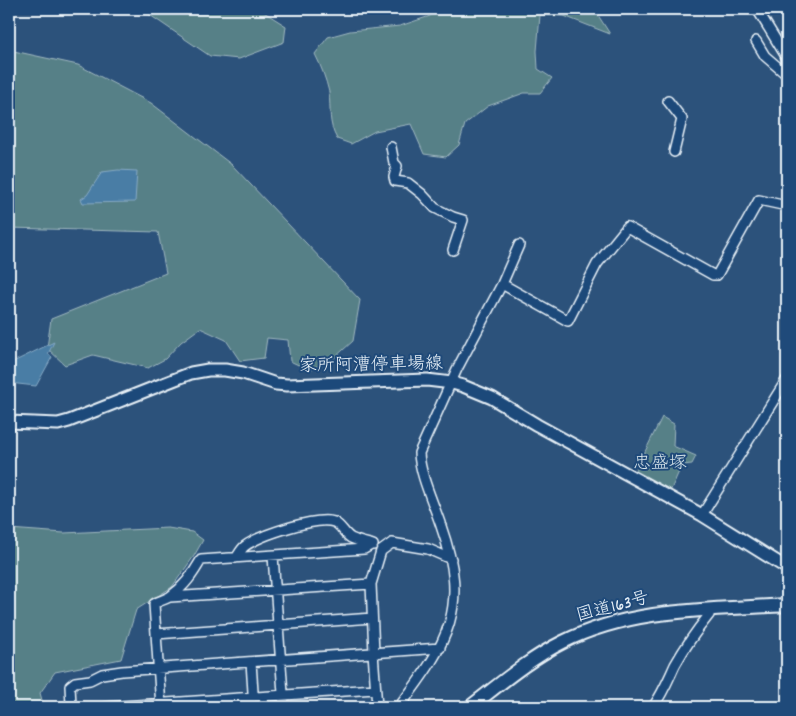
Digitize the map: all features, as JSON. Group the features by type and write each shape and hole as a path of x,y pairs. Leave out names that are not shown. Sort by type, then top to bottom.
{"highway":[{"name":"国道163号","path":"470,707 525,665 550,649 583,633 647,615 787,606"}],"main road":[{"name":"家所阿漕停車場線","path":"9,422 58,424 191,373 208,370 234,371 286,385 384,380 427,380 452,383 492,398 536,425 702,515 787,568"}],"street":[{"path":"756,9 787,58"},
{"path":"756,42 765,56 787,75"},
{"path":"668,101 682,119 674,152"},
{"path":"391,146 394,163 397,166 394,177 395,182 408,183 435,208 463,220 453,250"},
{"path":"502,284 568,322 598,264 627,227 713,276 717,274 759,200 787,206"},
{"path":"399,707 428,668 440,648 447,634 454,601 450,552 419,460 419,453 452,383 457,368 502,284 519,245"},
{"path":"702,515 787,379"},
{"path":"236,558 242,549 252,542 282,530 312,522 333,522 341,527 349,537 377,547 381,551"},
{"path":"377,707 371,584 381,551 392,543 428,549 451,559"},
{"path":"170,597 189,579 201,560 364,549 371,545"},
{"path":"274,556 284,707"},
{"path":"161,705 154,604 159,601 170,597 371,584"},
{"path":"653,707 664,693 675,666 690,639 709,615 710,611"},
{"path":"156,634 372,618"},
{"path":"74,707 71,704 70,686 75,682 90,680 102,674 440,648"},
{"path":"252,662 254,707"},
{"path":"107,707 161,705 375,689"}],"green space":[{"path":"141,9 259,9 286,26 284,42 239,59 210,56"},
{"path":"439,9 594,9 610,34 564,16 540,15 537,51 538,69 552,78 540,93 524,93 488,106 465,124 459,145 446,157 424,154 411,124 375,131 351,144 337,139 331,122 328,87 315,54 328,37 350,31 400,26 430,16"},
{"path":"9,50 78,65 151,103 232,165 360,300 353,341 333,359 309,370 290,361 288,340 267,338 264,358 240,361 226,340 200,328 181,342 165,359 148,368 93,355 65,365 47,348 51,319 166,273 158,232 9,228"},
{"name":"忠盛塚","path":"662,417 674,424 673,446 696,456 692,464 681,467 669,494 634,474"},
{"path":"168,528 192,532 203,540 172,587 136,610 121,659 55,672 40,693 44,707 9,707 9,529 64,533"}],"water":[{"path":"118,170 137,171 135,202 83,203 81,199 87,195 102,172"},
{"path":"54,342 48,354 52,357 36,386 9,383 9,364"}]}
